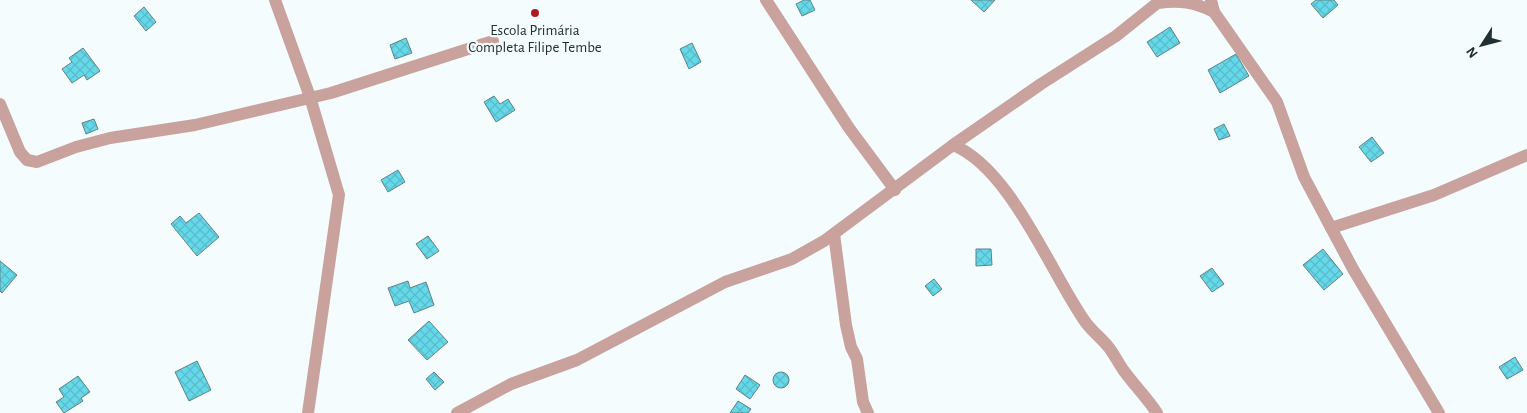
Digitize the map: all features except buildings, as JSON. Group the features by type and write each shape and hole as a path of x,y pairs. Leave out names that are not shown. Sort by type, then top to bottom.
{"street":[{"path":"275,0 310,97 339,195 308,413"},
{"path":"766,0 849,128 895,190"},
{"path":"457,413 511,384 577,360 725,282 764,270 812,248 1041,84 1116,36 1160,2 1182,0 1212,6 1277,102 1304,177 1367,294 1439,413"},
{"path":"0,104 20,152 27,160 37,162 76,147 110,138 195,125 331,93 493,41"},
{"path":"954,145 964,149 992,175 1028,224 1065,292 1086,323 1109,348 1158,413"},
{"path":"1331,228 1434,194 1527,155"},
{"path":"834,234 836,261 850,347 857,360 863,402 868,413"},
{"path":"812,248 836,261"}],"place":[{"name":"Escola Primária Completa Filipe Tembe","path":"535,13"}]}
